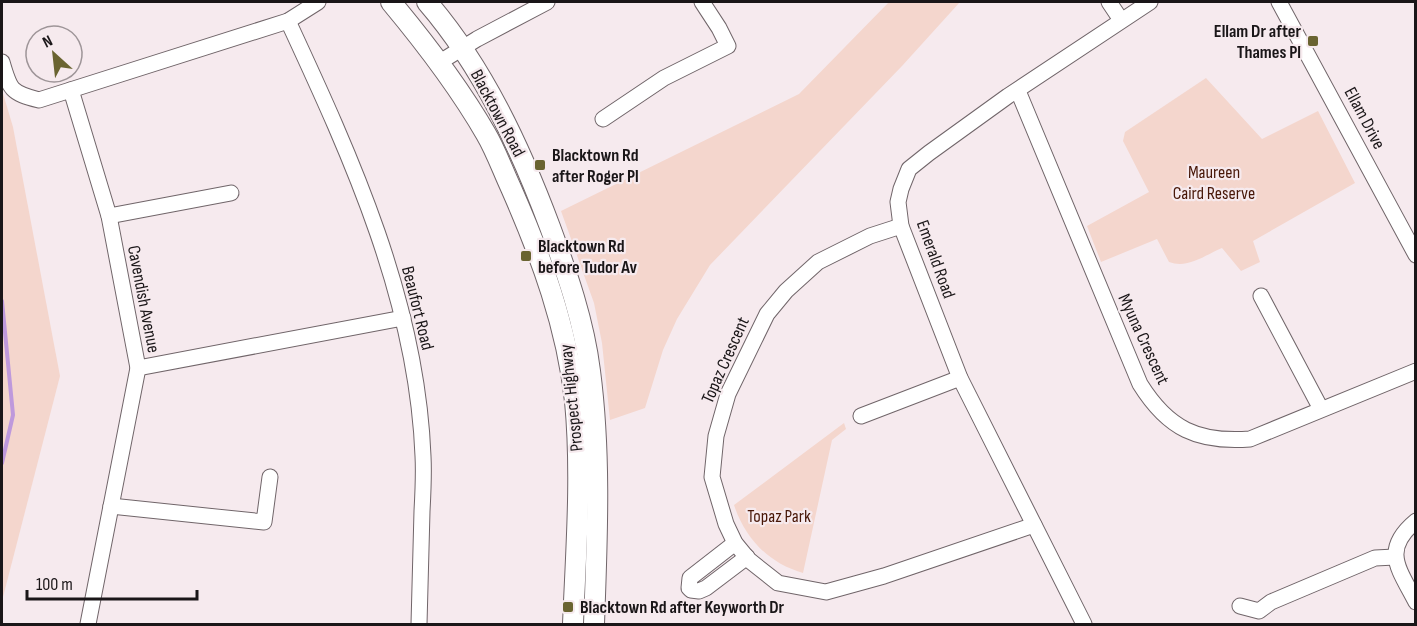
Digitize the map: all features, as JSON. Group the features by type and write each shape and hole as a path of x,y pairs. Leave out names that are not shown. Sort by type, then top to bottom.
{"main road":[{"name":"Prospect Highway","path":"391,2 440,62 487,136 535,243 568,351 575,402 578,468 573,624"},
{"name":"Blacktown Road","path":"427,2 463,48 499,111 527,169 561,256 583,334 590,370 598,479 594,624"}],"street":[{"path":"2,63 9,86 17,94 39,100 288,21 318,2"},
{"path":"440,62 547,2"},
{"path":"603,119 664,78 728,46 702,2"},
{"path":"1109,2 1121,20"},
{"name":"Emerald Road","path":"1084,624 960,378 902,226 898,202 909,169 929,153 1150,2"},
{"name":"Ellam Drive","path":"1279,2 1416,255"},
{"name":"Beaufort Road","path":"288,21 335,122 377,229 403,318 417,393 423,456 419,624"},
{"name":"Cavendish Avenue","path":"71,90 109,216 138,368 88,624"},
{"name":"Myuna Crescent","path":"1017,91 1140,384 1159,411 1182,429 1223,440 1250,439 1416,371"},
{"path":"109,216 231,193"},
{"name":"Topaz Crescent","path":"902,226 870,236 818,262 786,291 767,314 728,394 716,435 712,477 726,524 735,543 747,557 778,583 826,592 885,576 1034,525"},
{"path":"1261,296 1321,409"},
{"path":"138,368 403,318"},
{"path":"861,416 960,378"},
{"path":"111,506 264,522 270,477"},
{"path":"1416,521 1405,530 1397,544 1395,557 1416,602"},
{"path":"735,543 690,578 689,588 699,591 706,588 747,557"},
{"path":"1240,606 1258,618 1271,602 1375,558 1395,557"}],"green space":[{"path":"889,2 960,2 902,66 710,265 677,319 663,350 645,408 610,420 602,343 594,303 561,211 799,94"},
{"name":"Maureen Caird Reserve","path":"1206,78 1262,139 1318,111 1355,183 1253,241 1260,262 1241,271 1222,248 1183,264 1169,262 1157,239 1101,262 1087,226 1149,192 1123,141 1125,132"},
{"path":"2,90 13,127 60,376 2,601"},
{"name":"Topaz Park","path":"844,423 846,429 832,440 803,573 790,569 769,556 751,538 734,505"}],"waterway":[{"path":"2,301 13,415 2,463"}],"place":[{"name":"Ellam Dr after Thames Pl","path":"1313,41"},
{"name":"Blacktown Rd after Roger Pl","path":"540,165"},
{"name":"Blacktown Rd before Tudor Av","path":"526,256"},
{"name":"Blacktown Rd after Keyworth Dr","path":"568,607"}]}
